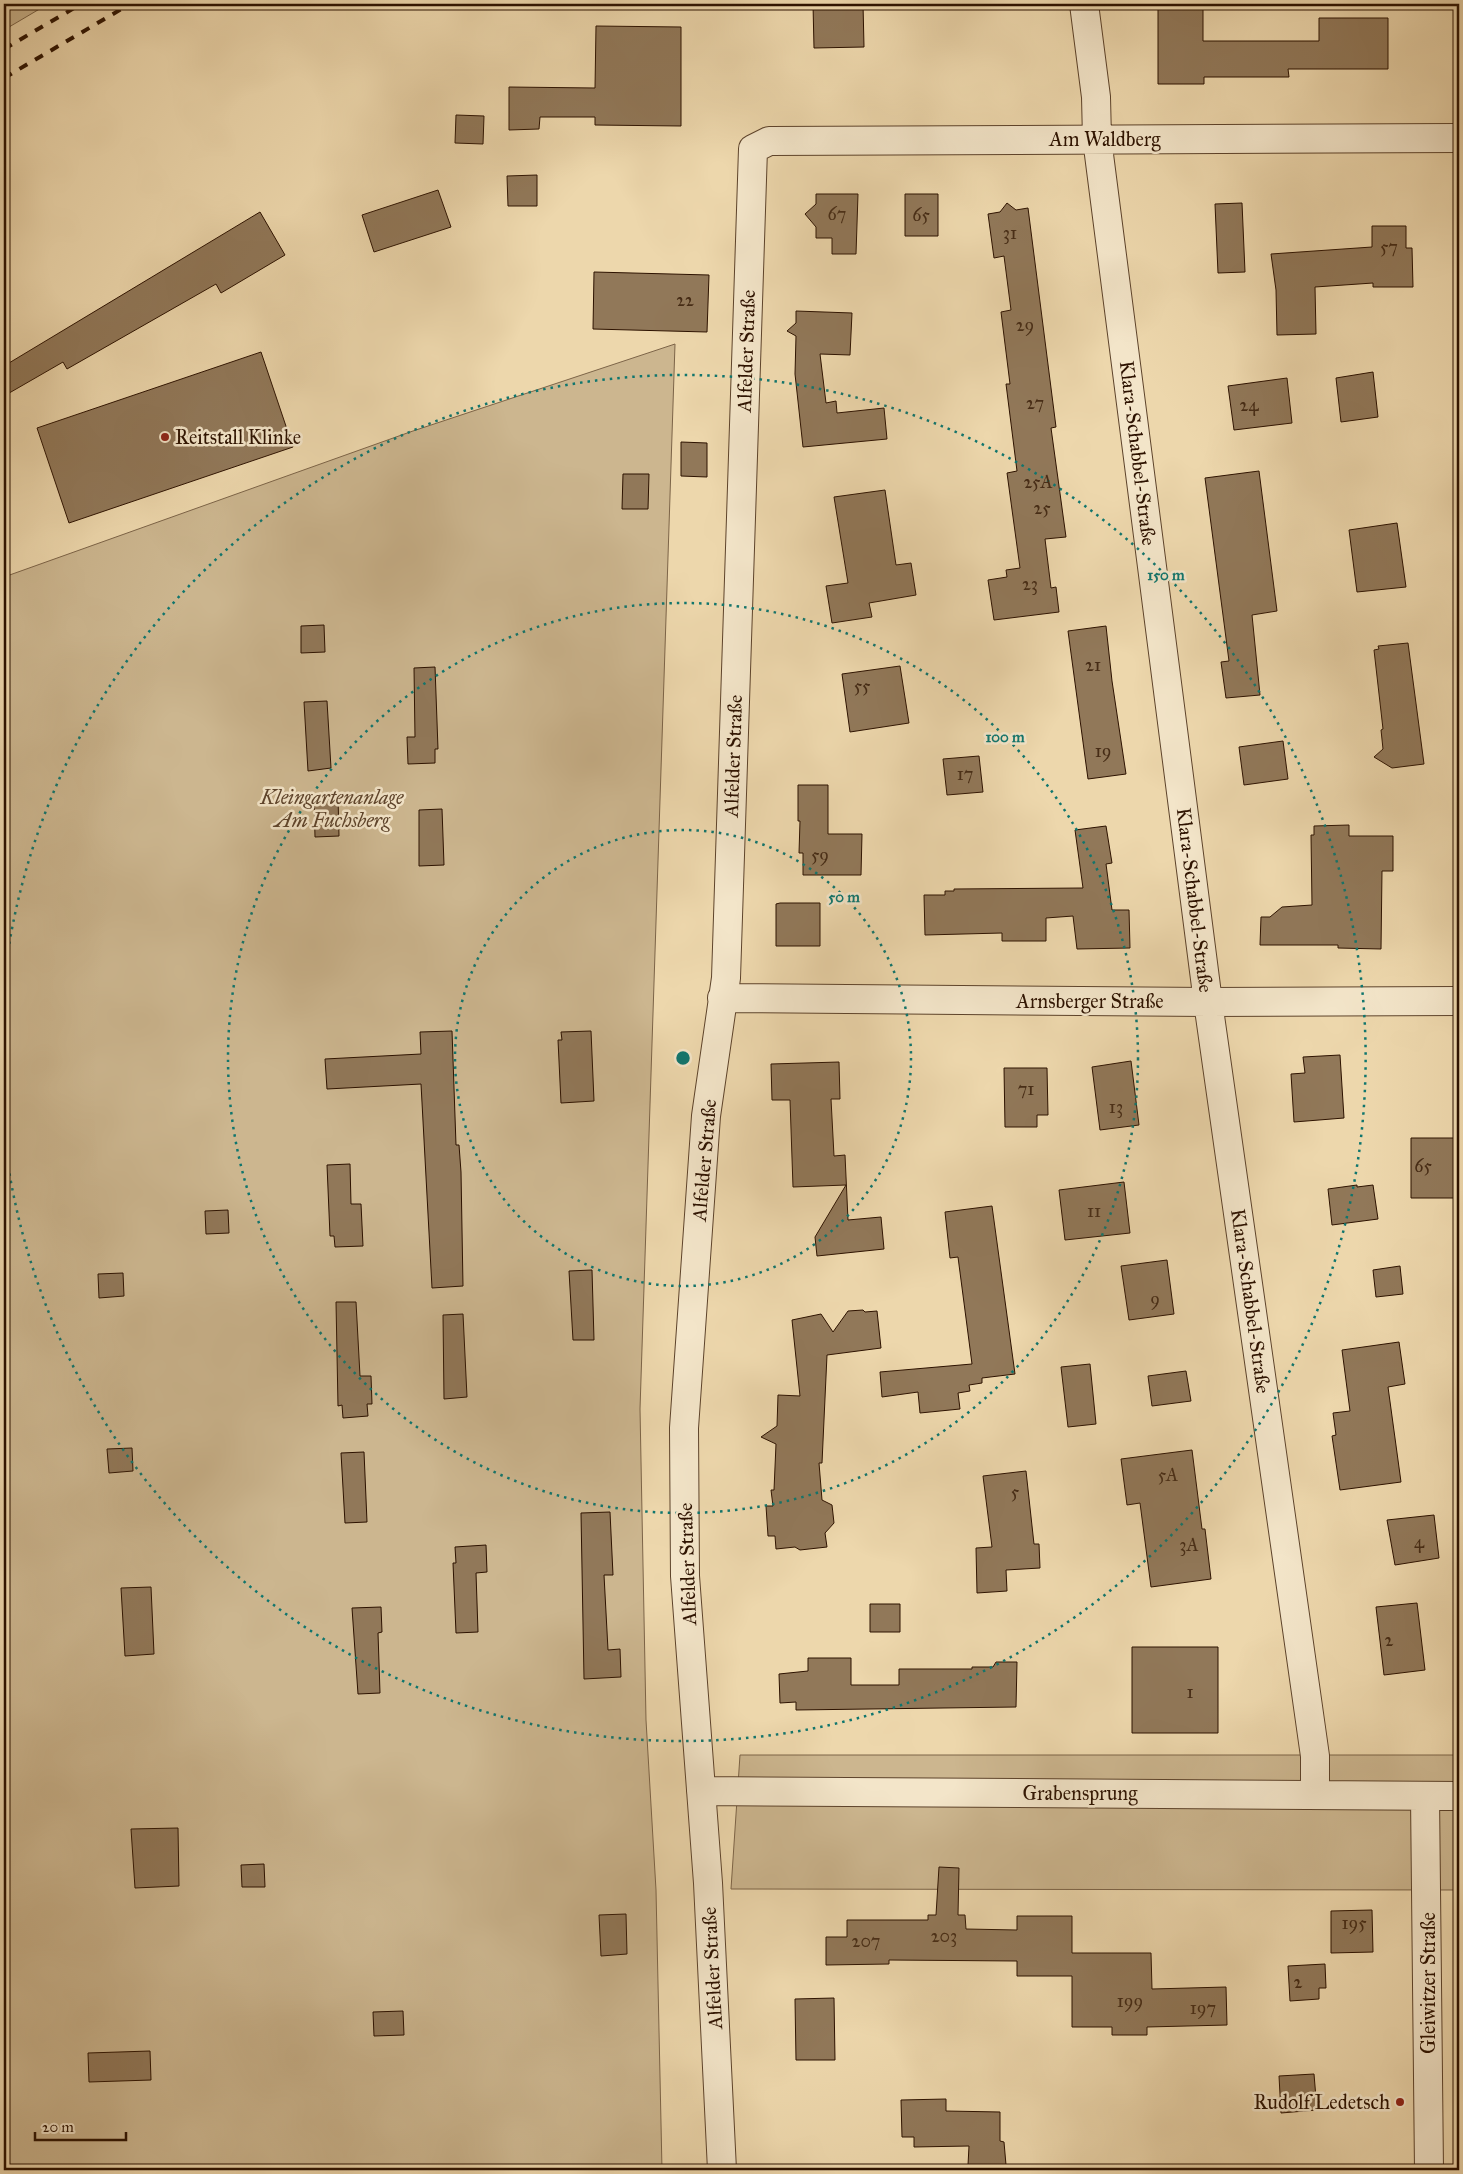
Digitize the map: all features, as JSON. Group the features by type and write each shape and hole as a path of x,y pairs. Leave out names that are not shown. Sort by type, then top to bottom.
{"street":[{"name":"Klara-Schabbel-Straße","path":"1084,4 1096,98 1097,139 1208,1002 1315,1756 1315,1794"},
{"name":"Am Waldberg","path":"753,149 768,141 1459,138"},
{"name":"Alfelder Straße","path":"722,2170 709,1892 685,1576 684,1428 706,1116 726,978 753,149"},
{"name":"Arnsberger Straße","path":"722,998 1208,1002 1459,1001"},
{"name":"Grabensprung","path":"701,1791 1459,1796"},
{"name":"Gleiwitzer Straße","path":"1425,1796 1429,2170"}],"green space":[{"path":"4,4 48,4 4,30"},
{"name":"Kleingartenanlage Am Fuchsberg","path":"675,344 640,1409 646,1720 656,1890 662,2170 4,2170 4,577 410,432"},
{"path":"740,1755 1459,1755 1459,1890 731,1889"}],"building":[{"path":"813,4 863,4 864,47 814,48"},
{"path":"1158,4 1203,4 1203,41 1319,41 1319,18 1388,18 1388,69 1288,69 1289,77 1204,77 1204,84 1158,84"},
{"path":"596,26 681,27 681,126 595,125 595,117 540,117 539,129 509,130 509,87 595,88"},
{"path":"456,115 484,116 483,144 455,143"},
{"path":"537,175 537,206 508,206 507,176"},
{"path":"438,190 451,227 374,252 362,215"},
{"path":"816,194 858,194 856,254 832,254 832,238 816,238 816,227 805,214 816,204"},
{"path":"905,194 938,194 938,236 905,236"},
{"path":"1007,203 1016,210 1028,208 1056,427 1051,428 1066,537 1045,539 1051,588 1056,587 1059,612 994,620 988,580 1007,577 1006,570 1020,568 1007,473 1017,471 1006,384 1010,384 1001,312 1011,310 1004,256 994,258 988,214 1000,212"},
{"path":"1242,203 1245,272 1218,273 1215,204"},
{"path":"260,212 285,255 221,293 216,284 67,369 63,362 4,396 4,366"},
{"path":"1372,226 1406,226 1406,248 1412,248 1413,287 1373,287 1373,283 1315,287 1316,334 1277,335 1276,290 1271,254 1372,247"},
{"path":"594,272 709,275 707,332 593,329"},
{"path":"796,311 852,313 850,355 820,354 826,403 836,401 837,413 884,408 887,439 803,447 795,374 796,336 787,331 796,323"},
{"name":"Reitstall Klinke","path":"261,352 293,447 69,523 37,428"},
{"path":"1373,372 1378,417 1341,422 1336,378"},
{"path":"1287,378 1292,423 1234,430 1228,386"},
{"path":"681,442 707,443 707,477 681,476"},
{"path":"1259,471 1277,611 1252,615 1260,695 1226,698 1221,662 1229,661 1205,478"},
{"path":"623,474 649,474 648,509 622,509"},
{"path":"885,490 896,565 911,563 916,595 869,603 872,617 832,623 826,586 848,583 834,497"},
{"path":"1397,523 1406,587 1357,592 1349,530"},
{"path":"324,625 325,652 301,653 301,626"},
{"path":"1106,626 1126,774 1088,779 1068,631"},
{"path":"1408,643 1424,764 1392,768 1374,757 1383,749 1381,730 1383,729 1374,650 1379,649 1378,646"},
{"path":"900,666 909,723 850,732 842,674"},
{"path":"435,667 438,749 435,749 435,763 408,764 407,737 415,737 414,668"},
{"path":"327,701 331,768 308,771 304,702"},
{"path":"1283,741 1288,779 1244,785 1239,747"},
{"path":"979,756 983,792 947,795 943,759"},
{"path":"798,785 828,785 828,834 862,834 861,875 803,875 803,853 799,853"},
{"path":"338,797 339,836 315,837 314,798"},
{"path":"442,809 444,865 419,866 419,810"},
{"path":"1349,825 1349,836 1393,836 1393,871 1382,871 1381,949 1338,948 1338,945 1260,945 1261,917 1270,917 1282,907 1312,905 1311,835 1314,835 1314,826"},
{"path":"1106,826 1112,863 1106,864 1112,910 1129,910 1130,948 1077,949 1073,916 1046,918 1046,941 1002,941 1002,933 925,935 924,895 945,895 945,891 954,891 954,889 1083,888 1075,830"},
{"path":"820,903 820,946 776,946 776,904"},
{"path":"452,1031 456,1145 459,1145 461,1172 463,1286 432,1288 421,1084 327,1089 325,1059 421,1054 420,1032"},
{"path":"591,1031 594,1101 561,1103 558,1040 562,1040 561,1032"},
{"path":"1340,1055 1344,1118 1294,1122 1291,1074 1305,1073 1303,1057"},
{"path":"1131,1061 1139,1125 1100,1130 1092,1067"},
{"path":"839,1062 840,1099 831,1099 834,1156 845,1155 848,1220 881,1217 884,1249 817,1256 815,1237 846,1185 793,1187 790,1100 772,1100 771,1064"},
{"path":"1004,1068 1047,1068 1048,1115 1037,1115 1037,1127 1005,1127"},
{"path":"1411,1138 1459,1138 1459,1198 1411,1198"},
{"path":"350,1164 351,1204 361,1204 363,1246 335,1247 334,1236 330,1236 327,1165"},
{"path":"1124,1182 1130,1233 1065,1240 1059,1190"},
{"path":"1357,1185 1357,1187 1373,1185 1378,1219 1332,1225 1328,1189"},
{"path":"992,1206 1015,1374 982,1378 982,1383 969,1385 970,1391 958,1393 960,1409 920,1413 918,1392 882,1397 880,1372 972,1364 958,1257 950,1258 945,1212"},
{"path":"228,1210 229,1233 206,1234 205,1211"},
{"path":"1167,1260 1174,1314 1129,1320 1121,1266"},
{"path":"1400,1266 1403,1294 1376,1297 1373,1270"},
{"path":"592,1270 594,1340 573,1340 569,1271"},
{"path":"123,1273 124,1296 99,1298 98,1274"},
{"path":"336,1302 356,1302 360,1376 371,1376 372,1404 367,1404 368,1416 343,1418 342,1405 338,1406"},
{"path":"863,1310 865,1312 877,1311 881,1348 827,1355 822,1463 819,1463 822,1500 832,1505 834,1523 825,1533 827,1547 800,1550 795,1547 776,1549 775,1536 768,1536 766,1506 773,1506 771,1490 774,1490 776,1444 761,1437 777,1426 778,1395 800,1396 792,1320 821,1314 833,1332 848,1311"},
{"path":"463,1314 467,1397 444,1399 443,1315"},
{"path":"1399,1342 1405,1384 1388,1387 1401,1482 1340,1490 1332,1436 1336,1435 1333,1413 1350,1411 1342,1350"},
{"path":"1090,1364 1096,1424 1068,1427 1061,1367"},
{"path":"1186,1371 1191,1401 1152,1406 1148,1376"},
{"path":"132,1448 133,1471 109,1473 107,1449"},
{"path":"1192,1450 1202,1529 1205,1529 1211,1579 1151,1587 1140,1503 1127,1505 1121,1459"},
{"path":"364,1452 367,1522 345,1523 341,1453"},
{"path":"1026,1471 1034,1544 1039,1544 1040,1568 1006,1570 1007,1591 977,1593 976,1548 992,1547 983,1476"},
{"path":"610,1512 613,1575 604,1575 608,1650 620,1649 621,1677 584,1679 581,1513"},
{"path":"1434,1515 1439,1558 1395,1565 1387,1520"},
{"path":"486,1545 487,1572 476,1573 478,1632 456,1633 453,1563 456,1563 455,1547"},
{"path":"151,1587 154,1654 125,1656 121,1588"},
{"path":"1417,1603 1425,1670 1384,1675 1376,1607"},
{"path":"870,1604 900,1604 900,1632 870,1632"},
{"path":"381,1607 382,1632 378,1633 380,1693 358,1694 352,1608"},
{"path":"1132,1647 1218,1647 1218,1733 1132,1733"},
{"path":"808,1658 851,1658 851,1685 899,1685 899,1669 972,1669 972,1667 993,1667 996,1662 1017,1662 1016,1707 796,1710 796,1702 780,1703 779,1674 808,1671"},
{"path":"178,1828 179,1886 135,1888 131,1829"},
{"path":"264,1864 265,1887 242,1887 241,1865"},
{"path":"939,1867 959,1868 958,1915 965,1915 966,1929 1017,1930 1017,1916 1072,1916 1072,1953 1151,1953 1152,1989 1226,1987 1227,2025 1147,2027 1147,2035 1112,2035 1112,2027 1072,2027 1072,1976 1017,1976 1017,1961 889,1960 889,1964 826,1965 826,1937 847,1937 847,1920 928,1920 928,1915 936,1915"},
{"path":"1372,1910 1373,1952 1331,1953 1331,1911"},
{"path":"626,1914 627,1954 601,1956 599,1915"},
{"path":"1325,1964 1326,1988 1319,1988 1319,1999 1290,2001 1288,1966"},
{"path":"834,1998 835,2060 796,2060 795,1999"},
{"path":"403,2011 404,2035 374,2036 373,2012"},
{"path":"150,2051 151,2080 89,2082 88,2053"},
{"path":"1314,2074 1317,2110 1281,2113 1279,2076"},
{"path":"946,2099 946,2111 1000,2112 1000,2141 1004,2142 1006,2165 968,2165 969,2146 914,2147 914,2137 902,2137 901,2100"}],"railway":[{"path":"4,49 81,4"},
{"path":"4,78 130,4"}],"place":[{"name":"Reitstall Klinke","path":"165,437"},
{"name":"Rudolf Ledetsch","path":"1400,2102"}]}
